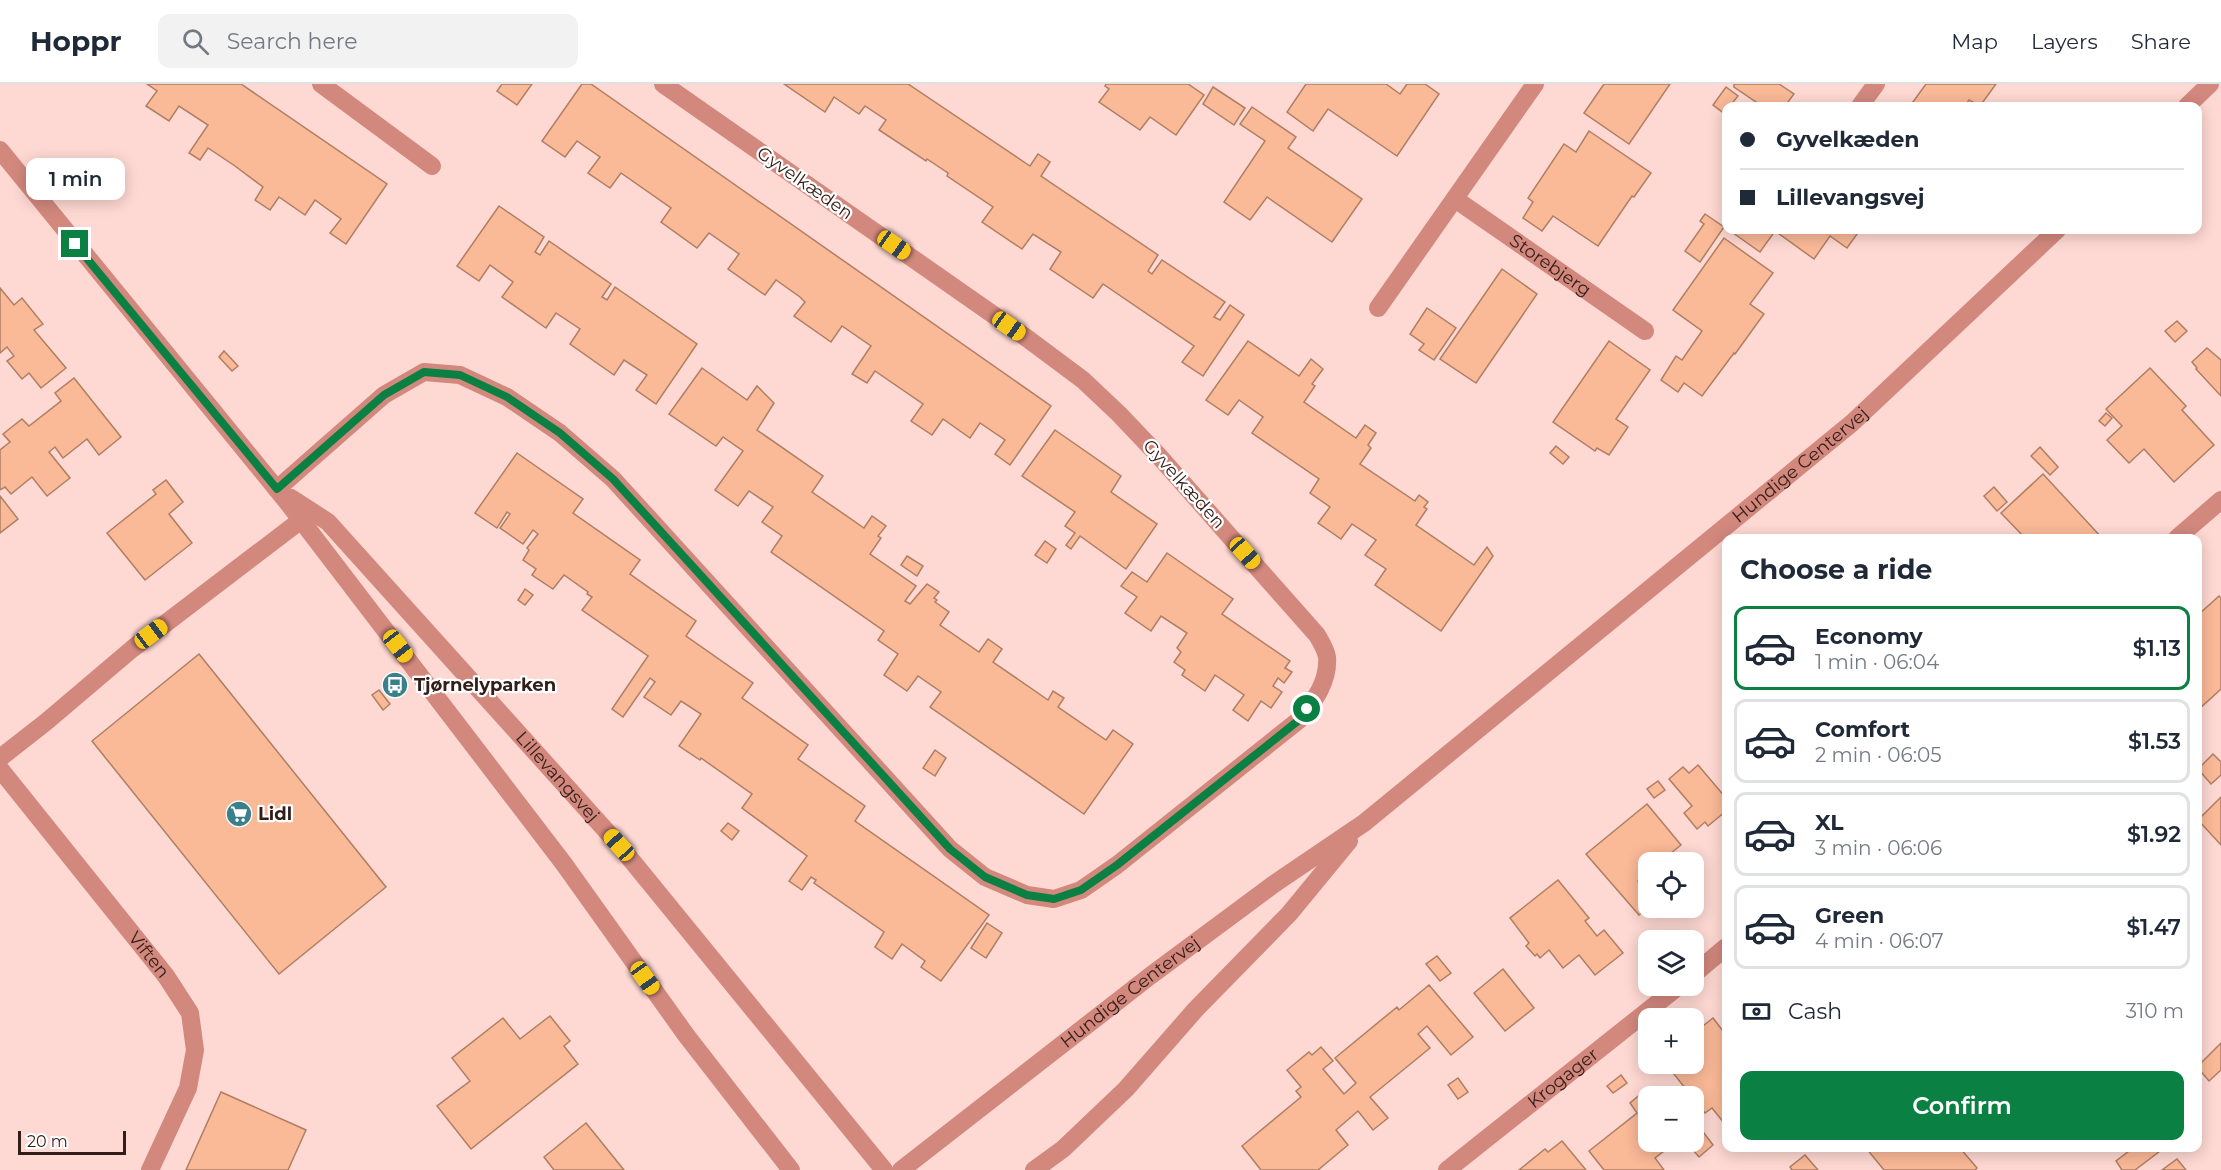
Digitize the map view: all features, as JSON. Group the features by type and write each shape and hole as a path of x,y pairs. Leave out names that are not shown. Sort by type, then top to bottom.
{"street":[{"path":"321,84 432,166"},
{"name":"Gyvelkæden","path":"277,489 384,395 424,372 460,375 507,397 560,433 613,479 950,849 985,877 1027,895 1054,899 1081,890 1117,865 1299,720 1316,699 1325,677 1327,655 1317,635 1119,414 1083,380 1028,339 663,84"},
{"path":"1378,308 1535,84"},
{"path":"1863,102 1876,84"},
{"path":"2191,102 2210,84"},
{"name":"Lillevangsvej","path":"0,150 277,489 306,516 564,864 686,1035 791,1170"},
{"name":"Storebjerg","path":"1455,199 1645,331"},
{"name":"Hundige Centervej","path":"901,1170 1150,976 1274,884 1364,823 1852,423 2053,234"},
{"path":"2182,534 2221,500"},
{"path":"0,758 132,649 306,516"},
{"name":"Lillevangsvej","path":"306,516 328,522 619,845 884,1170"},
{"name":"Viften","path":"0,769 166,976 190,1013 195,1050 188,1088 150,1170"},
{"name":"Hundige Centervej","path":"1035,1170 1062,1149 1126,1089 1196,1009 1289,914 1364,823"},
{"path":"1704,966 1722,950"},
{"name":"Krogager","path":"1447,1170 1666,996"}],"building":[{"path":"147,84 241,84 387,184 346,244 330,233 341,219 315,200 305,215 279,197 270,210 255,200 263,187 235,166 208,148 200,160 189,153 208,125 179,106 169,121 146,106 157,91"},
{"path":"502,84 532,84 517,105 497,91"},
{"path":"582,84 591,84 1051,406 1010,465 995,454 1005,440 980,423 970,438 943,419 932,435 911,421 923,404 875,371 867,383 852,374 871,346 842,326 831,342 794,316 805,302 800,297 776,280 765,295 728,269 739,254 709,233 697,248 661,222 671,208 621,173 610,188 588,173 600,157 577,141 565,157 542,141"},
{"path":"784,84 908,84 1030,166 1038,154 1050,162 1041,176 1158,255 1148,271 1152,274 1162,260 1225,302 1214,317 1220,320 1230,305 1244,315 1203,376 1182,362 1194,346 1103,284 1093,298 1050,269 1061,252 1033,234 1022,249 982,222 993,207 947,176 948,173 879,130 886,120 865,106 859,114 834,97 825,112"},
{"path":"1106,84 1188,84 1204,95 1176,135 1150,117 1140,130 1099,102 1109,89 1105,86"},
{"path":"1306,84 1386,84 1400,94 1407,84 1425,84 1439,94 1397,156 1328,109 1313,131 1287,112"},
{"path":"1604,84 1670,84 1629,144 1584,113"},
{"path":"1734,84 1779,84 1794,94 1788,102 1756,102 1734,87"},
{"path":"1926,84 1996,84 1983,102 1969,100 1968,102 1913,102"},
{"path":"1213,87 1245,108 1234,125 1203,104"},
{"path":"1726,87 1738,96 1733,102 1722,102 1722,112 1713,105"},
{"path":"1252,107 1296,137 1288,148 1362,199 1332,242 1267,197 1250,220 1224,202 1265,141 1240,124"},
{"path":"1589,131 1651,173 1634,197 1632,196 1598,246 1553,216 1542,231 1523,218 1533,202 1528,198 1564,144 1576,152"},
{"path":"499,206 544,237 535,252 540,255 549,241 611,284 602,297 607,300 615,287 697,344 656,404 636,390 647,375 624,360 614,375 570,344 580,329 556,313 546,328 502,297 513,282 490,265 479,281 457,266"},
{"path":"1705,214 1722,226 1722,230 1700,262 1685,251 1704,224 1700,221"},
{"path":"1735,234 1773,234 1760,252"},
{"path":"1779,234 1857,234 1847,248 1830,236 1814,259"},
{"path":"1724,238 1773,273 1750,304 1764,314 1702,396 1684,383 1678,392 1661,380 1676,356 1682,360 1702,331 1673,310"},
{"path":"1502,269 1537,294 1476,383 1440,359"},
{"path":"0,288 14,305 22,298 43,324 34,330 66,368 41,388 29,373 22,379 7,361 14,356 7,347 0,353"},
{"path":"1427,308 1456,328 1434,360 1419,350 1424,344 1410,334"},
{"path":"2177,321 2187,331 2175,342 2165,331"},
{"path":"1248,341 1299,376 1311,359 1323,369 1312,384 1315,386 1304,402 1356,438 1365,425 1376,433 1368,445 1371,448 1360,464 1415,501 1419,495 1428,502 1424,507 1427,509 1416,525 1474,565 1487,547 1493,556 1441,631 1375,585 1386,569 1365,555 1376,540 1352,524 1341,539 1318,523 1330,507 1310,493 1319,479 1252,433 1263,417 1239,400 1228,415 1206,400"},
{"path":"1609,341 1650,370 1616,419 1628,427 1609,455 1597,448 1595,451 1553,422"},
{"path":"2207,348 2221,360 2221,396 2192,362"},
{"path":"224,351 238,366 232,371 219,357"},
{"path":"702,368 747,400 757,386 774,403 757,430 823,476 812,492 864,528 872,516 886,526 878,536 881,538 870,554 916,586 905,601 910,604 927,584 939,592 934,598 937,600 935,602 949,612 940,625 979,652 988,639 1002,649 993,662 1048,700 1053,691 1064,698 1058,707 1106,740 1113,730 1133,744 1084,814 930,707 941,692 918,676 907,691 884,675 898,654 878,640 884,631 771,552 782,536 762,522 773,507 749,491 738,506 715,490 743,451 723,437 716,446 669,414"},
{"path":"2150,368 2186,406 2182,410 2214,445 2174,482 2144,449 2129,463 2107,440 2122,426 2106,409"},
{"path":"74,378 121,437 99,455 87,439 63,458 55,447 49,452 70,478 47,496 32,477 11,494 5,487 0,490 0,450 10,442 3,434 22,419 29,426 61,401 55,393"},
{"path":"2106,413 2112,418 2105,426 2099,421"},
{"path":"1055,430 1121,476 1111,492 1157,524 1126,569 1080,536 1071,549 1066,545 1075,533 1065,526 1075,512 1022,476"},
{"path":"1556,446 1569,457 1563,464 1550,453"},
{"path":"2040,447 2058,467 2050,475 2031,456"},
{"path":"517,453 583,499 573,513 640,560 630,574 696,621 686,636 753,683 742,698 808,745 798,759 865,806 855,821 989,915 941,981 921,967 925,961 902,944 892,959 875,947 884,932 814,883 816,880 811,877 802,890 789,881 807,856 742,808 752,794 701,758 700,760 679,746 701,714 681,701 671,715 644,697 655,682 650,678 623,717 612,709 648,656 582,610 592,597 564,575 553,589 532,575 536,569 523,560 529,550 527,548 538,534 533,530 523,544 500,528 510,514 507,512 497,528 475,513"},
{"path":"2043,474 2098,534 2021,534 2001,513"},
{"path":"166,480 183,502 169,514 192,543 145,580 107,533 156,494 153,490"},
{"path":"1994,487 2007,502 1997,511 1984,496"},
{"path":"0,496 18,519 0,533"},
{"path":"1045,541 1056,549 1047,563 1035,555"},
{"path":"1167,553 1233,599 1222,614 1290,661 1285,668 1292,672 1284,683 1278,678 1273,686 1282,692 1271,708 1261,701 1248,721 1233,710 1244,695 1215,675 1205,691 1182,675 1185,670 1174,662 1181,652 1177,648 1187,633 1161,616 1151,631 1125,613 1137,597 1121,586 1132,572 1147,582"},
{"path":"907,556 923,566 917,576 901,565"},
{"path":"525,589 533,595 525,605 518,600"},
{"path":"2219,596 2221,598 2221,689 2202,706 2202,611"},
{"name":"Lidl","path":"199,654 386,887 279,974 92,741"},
{"path":"379,690 390,704 383,710 372,695"},
{"path":"935,750 946,758 935,776 923,768"},
{"path":"2213,754 2221,762 2221,775 2211,784 2202,774 2202,765"},
{"path":"1698,765 1722,793 1722,814 1708,826 1705,822 1697,829 1684,813 1692,806 1669,779 1683,767 1689,773"},
{"path":"1658,781 1665,790 1654,798 1647,789"},
{"path":"2221,797 2221,845 2202,824 2202,816"},
{"path":"1647,804 1681,845 1672,852 1638,852 1638,914 1586,854"},
{"path":"728,823 739,831 732,840 721,831"},
{"path":"1558,880 1589,918 1585,921 1597,936 1604,930 1623,953 1595,975 1579,955 1563,968 1549,950 1540,958 1537,954 1535,956 1526,946 1529,943 1510,918"},
{"path":"987,923 1002,933 986,958 971,948"},
{"path":"1437,956 1451,973 1440,981 1426,964"},
{"path":"1503,969 1534,1008 1505,1031 1474,993"},
{"path":"1429,985 1473,1037 1451,1055 1427,1026 1418,1034 1430,1048 1370,1097 1388,1118 1373,1130 1358,1111 1336,1130 1348,1145 1318,1170 1261,1170 1242,1146 1301,1097 1296,1091 1301,1087 1287,1070 1309,1052 1312,1055 1321,1047 1333,1061 1323,1069 1344,1094 1356,1083 1335,1058 1397,1007 1399,1010"},
{"path":"550,1016 570,1041 564,1046 578,1064 471,1149 437,1106 470,1081 452,1058 503,1018 520,1039"},
{"path":"1713,1018 1722,1030 1722,1120 1712,1108 1704,1112 1704,1086 1683,1086 1674,1074 1704,1074 1704,1025"},
{"path":"2221,1043 2221,1070 2209,1081 2202,1073 2202,1062"},
{"path":"1621,1075 1627,1083 1613,1093 1607,1086"},
{"path":"1458,1078 1468,1092 1458,1099 1448,1085"},
{"path":"221,1092 306,1130 288,1170 186,1170"},
{"path":"1638,1096 1638,1152 1663,1152 1655,1158 1664,1170 1604,1170 1589,1151 1637,1113 1630,1103"},
{"path":"586,1123 624,1170 554,1170 544,1157"},
{"path":"1704,1133 1713,1145 1699,1157 1695,1152 1704,1152"},
{"path":"1562,1141 1586,1170 1519,1170 1545,1149 1548,1152"},
{"path":"1869,1152 1963,1152 1977,1168 1975,1170 1884,1170"},
{"path":"2128,1152 2159,1152 2135,1170 2122,1170 2116,1161"},
{"path":"1805,1155 1818,1170 1792,1170 1790,1167"},
{"path":"2177,1159 2186,1170 2162,1170"}],"place":[{"name":"Tjørnelyparken","path":"395,685"},
{"name":"Lidl","path":"239,814"}],"route":[{"path":"75,244 277,489 384,395 424,372 460,375 507,397 560,433 613,479 950,849 985,877 1027,895 1054,899 1081,890 1117,865 1299,720 1307,709"}]}
